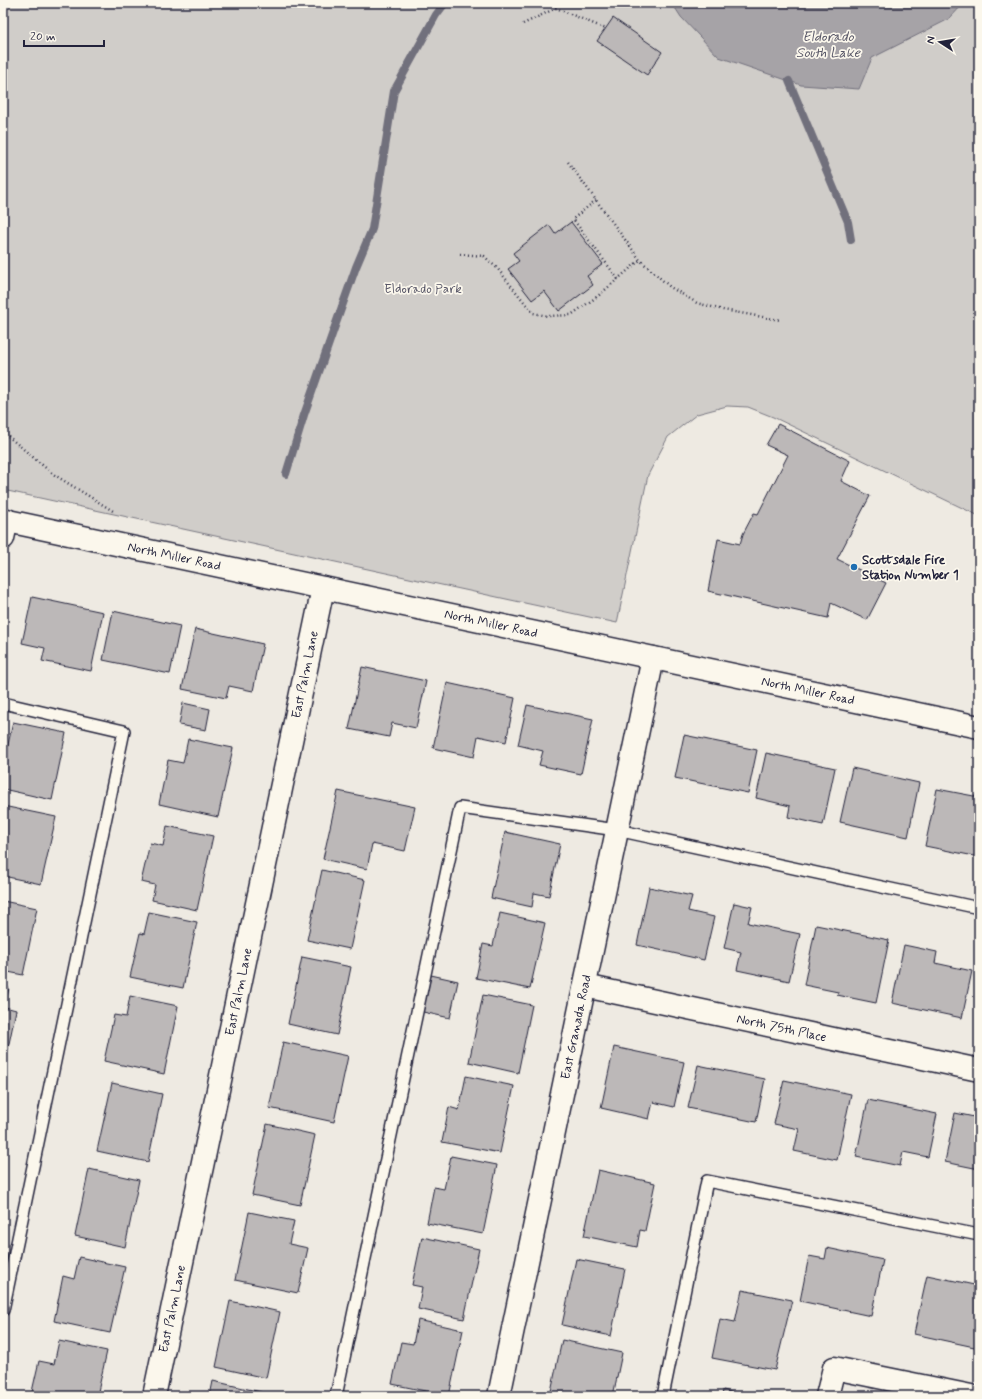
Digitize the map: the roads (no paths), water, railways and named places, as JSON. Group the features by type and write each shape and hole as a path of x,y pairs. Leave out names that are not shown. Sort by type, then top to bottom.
{"street":[{"name":"North Miller Road","path":"4,526 323,588 979,727"},
{"name":"East Palm Lane","path":"154,1396 323,588"},
{"name":"East Granada Road","path":"499,1396 653,658"},
{"name":"North 75th Place","path":"585,986 979,1070"},
{"path":"828,1396 834,1368 971,1396"}],"lane":[{"path":"3,704 124,731 3,1310"},
{"path":"336,1396 460,808 617,830 979,908"},
{"path":"663,1396 708,1181 979,1235"}],"water":[{"name":"Eldorado South Lake","path":"672,3 964,3 949,19 872,58 859,89 801,85 719,57 681,17"}],"waterway":[{"path":"286,474 304,415 334,329 356,267 372,229 394,91 436,15 445,3"},
{"path":"789,81 848,222 851,240"}],"place":[{"name":"Scottsdale Fire Station Number 1","path":"854,567"}],"park label":[{"name":"Eldorado Park","path":"423,289"}]}
